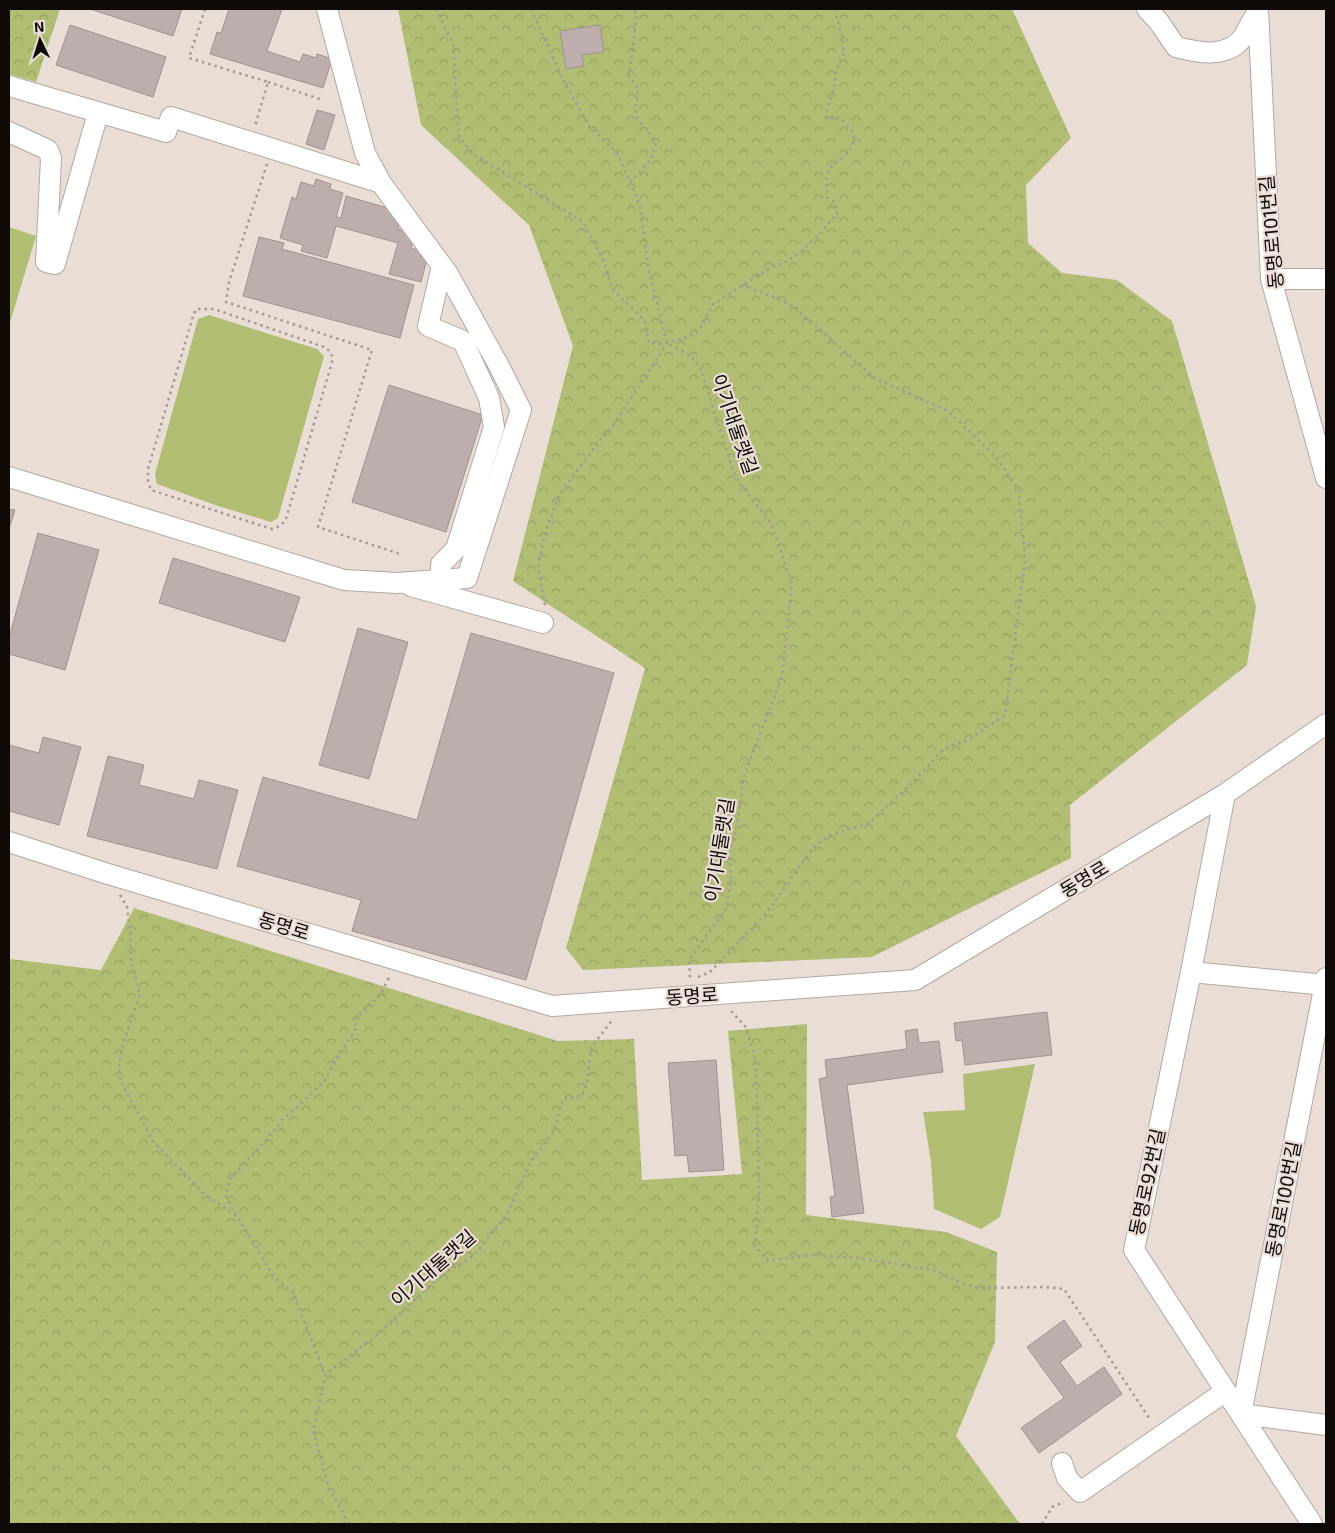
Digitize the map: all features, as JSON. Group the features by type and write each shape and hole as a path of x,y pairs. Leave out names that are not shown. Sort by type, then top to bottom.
{"street":[{"path":"9,477 344,580 398,582 467,578 521,410 500,366 448,274 381,183 364,153 327,9"},
{"path":"1147,9 1159,22 1176,47 1201,54 1229,50 1244,37 1258,11"},
{"name":"동명로101번길","path":"1258,11 1271,279 1326,478"},
{"path":"9,86 166,132 171,117 381,183"},
{"path":"9,132 48,150 51,158 46,262 55,264 98,112"},
{"path":"440,580 441,564 456,549 494,427 488,398 462,341 428,326 442,266"},
{"path":"1271,279 1326,279"},
{"path":"398,582 543,624"},
{"name":"동명로","path":"9,842 108,874 552,1006 915,980 1225,794 1326,724"},
{"name":"동명로92번길","path":"1225,794 1134,1250 1312,1524"},
{"name":"동명로100번길","path":"1191,972 1326,982 1241,1414"},
{"path":"1062,1463 1067,1478 1080,1492 1226,1391"},
{"path":"1241,1414 1326,1425"}],"path":[{"path":"205,9 189,58 323,100"},
{"name":"이기대둘랫길","path":"436,9 453,44 459,137 474,154 583,222 605,263 611,288 645,321 649,343 667,343 691,356 701,369 732,468 742,487 770,521 792,583 782,676 744,776 736,831 729,853 731,878 726,909 689,960 690,980 710,972 767,912 812,849 826,837 869,823 914,782 945,748 968,740 1005,715 1025,561 1019,492 997,458 948,410 876,379 794,307 743,284"},
{"path":"531,9 563,80 589,126 618,154 640,206 649,271 667,343"},
{"path":"630,182 651,160 656,143 647,129 638,120 636,112 638,96 636,84 629,77 637,14 631,9"},
{"path":"543,624 549,618 542,594 538,568 545,534 560,495 601,438 610,430 667,343 694,335 703,324 712,305 773,266 784,263 811,242 837,214 836,203 827,196 826,184 831,166 853,147 855,139 851,127 840,118 826,118 834,89 836,71 844,53 842,35 834,9"},
{"path":"250,142 268,82"},
{"path":"272,149 229,282 226,302 372,350 318,527 400,554"},
{"path":"198,309 214,309 328,348 332,356 332,362 283,524 272,529 151,490 148,481 148,470 194,313 198,309"},
{"path":"108,874 127,908 131,961 140,994 123,1044 119,1064 120,1080 153,1141 204,1194 237,1216"},
{"path":"348,1524 329,1488 313,1430 326,1374 293,1292 274,1277 226,1196 229,1180 283,1119 325,1080 357,1027 354,1020 381,994 397,960"},
{"path":"715,994 745,1026 756,1060 759,1193 755,1246 768,1261 810,1256 859,1258 938,1270 961,1283 979,1288 1045,1287 1064,1289 1162,1436"},
{"name":"이기대둘랫길","path":"326,1374 377,1335 440,1276 475,1255 508,1214 530,1163 554,1131 563,1099 582,1096 587,1083 592,1048 614,1018 619,1016"},
{"path":"1042,1524 1052,1507 1080,1492"}],"green space":[{"path":"9,9 60,9 36,82 9,74"},
{"path":"398,9 1012,9 1071,138 1026,185 1028,243 1062,273 1117,280 1172,321 1256,606 1247,665 1070,805 1071,858 872,957 583,970 566,948 645,668 513,581 573,346 529,225 421,125"},
{"path":"9,227 36,236 9,326"},
{"path":"209,315 317,349 324,356 278,518 271,522 218,506 157,484 155,474 198,319"},
{"path":"134,908 558,1041 634,1039 642,1180 742,1174 728,1031 807,1024 806,1215 946,1232 997,1252 995,1342 956,1436 1020,1524 9,1524 9,963 10,959 101,970"},
{"path":"1035,1064 1000,1217 981,1229 934,1209 931,1162 923,1112 965,1110 963,1074"}],"building":[{"path":"90,9 182,9 173,36"},
{"path":"229,9 282,9 267,51 300,62 303,54 316,58 317,54 332,59 323,88 210,54 217,32 221,33"},
{"path":"70,25 166,57 153,97 56,65"},
{"path":"600,25 604,52 582,55 584,66 566,69 560,31"},
{"path":"317,110 335,115 324,150 306,144"},
{"path":"316,179 331,184 330,189 343,193 336,217 341,218 346,196 398,211 400,219 398,229 415,234 411,248 422,251 421,257 427,259 421,282 389,274 398,243 336,226 327,258 301,251 303,245 280,238 292,197 296,199 301,182 314,186"},
{"path":"259,237 284,243 282,249 414,285 400,338 243,296"},
{"path":"389,385 483,415 446,532 352,502"},
{"path":"9,509 15,510 9,529"},
{"path":"38,533 99,550 65,670 9,654 9,638"},
{"path":"173,558 300,597 285,642 159,603"},
{"path":"358,628 408,642 369,779 319,765"},
{"path":"471,633 614,673 526,980 352,931 361,900 237,866 263,777 417,820"},
{"path":"43,737 81,747 59,825 9,811 9,745 39,753"},
{"path":"108,756 144,765 139,785 194,799 199,780 238,790 217,869 87,836"},
{"path":"1047,1012 1052,1055 965,1065 962,1040 956,1041 954,1023"},
{"path":"917,1029 919,1043 939,1041 943,1072 847,1085 864,1213 832,1217 830,1197 835,1196 819,1079 827,1077 825,1060 907,1049 905,1031"},
{"path":"716,1060 724,1170 689,1172 687,1155 675,1156 668,1063"},
{"path":"1064,1320 1082,1346 1060,1362 1077,1386 1104,1367 1122,1394 1039,1453 1021,1428 1064,1398 1027,1347"}]}
